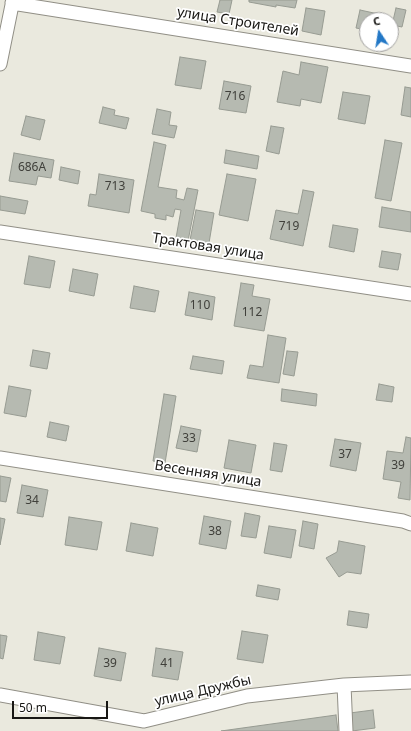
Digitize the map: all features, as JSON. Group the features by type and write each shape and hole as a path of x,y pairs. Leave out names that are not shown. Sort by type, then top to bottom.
{"street":[{"path":"0,64 12,2"},
{"name":"улица Строителей","path":"12,2 411,66"},
{"name":"Трактовая улица","path":"0,232 411,294"},
{"name":"Весенняя улица","path":"0,458 403,520 411,524"},
{"name":"улица Дружбы","path":"0,695 144,721 246,696 344,685 411,682"},
{"path":"344,685 346,731"}],"building":[{"path":"220,0 232,0 229,14 217,12"},
{"path":"249,0 297,0 295,8 276,5 276,7 249,2"},
{"path":"306,8 325,11 321,35 302,31"},
{"path":"396,8 406,10 402,27 399,26 399,12 395,12"},
{"path":"359,14 359,29 356,28"},
{"path":"180,57 206,61 201,89 175,85"},
{"path":"301,62 328,67 321,103 301,99 300,106 277,102 283,71 299,75"},
{"path":"224,81 251,86 246,113 219,109"},
{"path":"405,87 411,88 411,117 401,115"},
{"path":"343,92 370,96 365,124 338,119"},
{"path":"103,107 115,110 114,115 129,118 126,129 99,123"},
{"path":"157,109 171,112 169,125 177,126 174,138 152,134"},
{"path":"26,116 45,120 40,140 21,135"},
{"path":"271,126 284,128 279,154 266,151"},
{"path":"385,140 402,143 391,201 375,198"},
{"path":"154,142 166,145 158,187 177,190 176,198 184,200 187,188 198,190 188,241 176,238 181,210 175,209 173,217 166,215 166,220 155,218 155,214 141,211"},
{"path":"226,150 259,156 257,169 224,163"},
{"path":"14,153 54,160 51,178 38,176 36,185 9,181"},
{"path":"61,167 80,171 78,184 59,180"},
{"path":"99,174 134,180 129,213 88,206 90,194 96,195"},
{"path":"227,174 256,179 248,221 219,215"},
{"path":"303,190 314,192 303,246 270,239 276,210 298,214"},
{"path":"0,196 28,201 25,214 0,210"},
{"path":"382,207 411,212 411,232 379,227"},
{"path":"196,210 214,213 209,243 190,240"},
{"path":"333,225 358,229 354,252 329,247"},
{"path":"382,251 401,254 398,270 379,267"},
{"path":"29,256 55,261 50,288 24,284"},
{"path":"73,269 98,274 94,296 69,291"},
{"path":"241,283 254,285 252,296 270,299 264,331 234,326"},
{"path":"134,286 159,291 155,312 130,308"},
{"path":"189,292 215,297 212,320 185,315"},
{"path":"268,335 286,338 279,383 247,378 250,365 263,367"},
{"path":"33,350 50,353 47,369 30,366"},
{"path":"287,351 298,352 294,376 283,374"},
{"path":"193,356 224,361 222,374 190,369"},
{"path":"379,384 394,387 392,402 376,400"},
{"path":"9,386 31,390 26,417 4,413"},
{"path":"282,389 317,394 316,406 281,401"},
{"path":"164,394 176,396 165,463 153,461"},
{"path":"50,422 69,426 66,441 47,437"},
{"path":"181,426 201,430 197,452 176,448"},
{"path":"406,437 411,438 410,500 398,498 401,482 383,479 387,451 403,453"},
{"path":"335,439 361,443 356,471 330,466"},
{"path":"229,440 256,445 251,473 224,468"},
{"path":"274,443 287,445 282,472 270,470"},
{"path":"0,476 11,478 6,502 0,501"},
{"path":"22,485 48,490 43,517 17,513"},
{"path":"245,513 260,516 256,538 241,536"},
{"path":"204,516 231,521 226,549 199,544"},
{"path":"69,517 102,522 97,550 65,545"},
{"path":"0,518 5,519 0,545"},
{"path":"303,521 318,524 314,549 299,546"},
{"path":"131,523 158,528 153,556 126,551"},
{"path":"269,526 296,530 291,558 264,553"},
{"path":"339,541 365,546 361,574 347,572 339,577 326,558 337,552"},
{"path":"258,585 280,589 278,600 256,596"},
{"path":"349,611 369,614 367,628 347,625"},
{"path":"242,631 268,635 263,663 237,659"},
{"path":"38,632 65,637 60,664 34,660"},
{"path":"0,635 7,636 3,659 0,658"},
{"path":"99,648 126,653 121,681 94,676"},
{"path":"156,648 183,652 178,680 152,676"},
{"path":"373,710 375,728 352,731 350,713"},
{"path":"336,715 338,731 221,731"}]}
